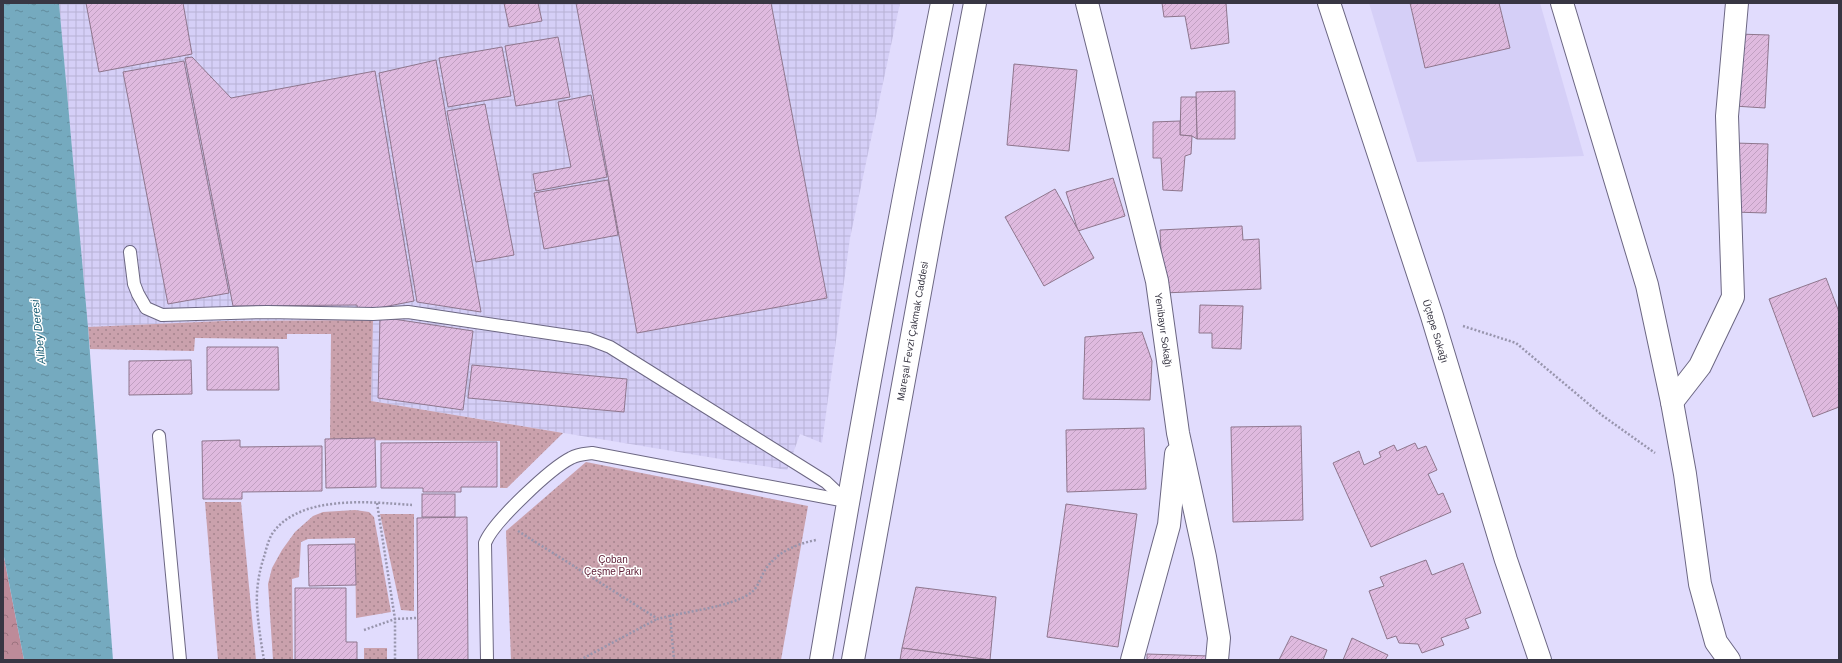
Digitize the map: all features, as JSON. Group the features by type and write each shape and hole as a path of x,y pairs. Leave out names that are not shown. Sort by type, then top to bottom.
{"street":[{"path":"821,660 841,538 918,118 942,3"},
{"name":"Mareşal Fevzi Çakmak Caddesi","path":"853,660 932,226 975,3"},
{"name":"Yenibayır Sokağı","path":"1088,3 1157,281 1178,433 1205,557 1219,638 1217,660"},
{"name":"Üçtepe Sokağı","path":"1329,3 1432,316 1506,560 1540,660"},
{"path":"1562,3 1647,286 1672,402 1685,474 1700,584 1716,642 1729,660"},
{"path":"1672,402 1700,366 1733,297 1727,116 1737,3"},
{"path":"1132,660 1169,525 1178,433"}],"lane":[{"path":"130,252 134,284 138,294 146,308 162,315 267,312 373,314 408,312 545,334 589,339 610,347 826,482 848,502"},
{"path":"159,436 180,660"},
{"path":"487,660 485,543 489,533 500,519 558,466 578,454 592,453 848,502"}],"path":[{"path":"1432,316 1516,343 1603,416 1685,474"},
{"path":"376,502 395,619 395,660"},
{"path":"264,660 257,604 261,566 271,535 279,526 296,514 322,504 376,502 412,505"},
{"path":"500,519 658,619"},
{"path":"580,660 658,619 733,602 753,591 766,569 780,554 797,544 841,538"},
{"path":"670,616 674,660"},
{"path":"364,630 395,619 416,618"}],"shaded area":[{"path":"59,3 900,3 850,238 822,443 800,434 787,470 371,401 373,320 223,321 88,327"},
{"path":"1369,3 1540,3 1584,156 1417,162"}],"green space":[{"path":"373,320 371,401 563,433 507,488 500,488 500,441 330,440 331,334 287,334 287,339 195,338 194,351 90,349 88,327 223,321"},
{"name":"Çoban Çeşme Parkı","path":"586,462 808,506 781,660 511,660 506,531"},
{"path":"205,502 241,502 256,660 218,660"},
{"path":"355,510 369,512 374,517 391,612 356,618 355,538 308,539 301,542 299,577 292,579 293,660 273,660 268,584 272,568 282,550 295,532 313,516 323,512"},
{"path":"380,514 414,514 414,611 401,610"},
{"path":"3,552 24,660 3,660"},
{"path":"364,648 387,648 387,660 364,660"}],"water":[{"name":"Alibey Deresi","path":"3,3 59,3 88,327 113,660 24,660 3,552"}],"building":[{"path":"86,3 183,3 192,54 99,72"},
{"path":"504,3 538,3 542,21 509,27"},
{"path":"576,3 771,3 827,298 637,333"},
{"path":"1162,3 1226,3 1229,43 1191,49 1185,16 1164,17"},
{"path":"1410,3 1499,3 1510,48 1425,68"},
{"path":"1738,34 1769,35 1765,108 1734,106"},
{"path":"558,37 570,97 516,106 505,46"},
{"path":"502,47 511,96 448,107 439,58"},
{"path":"192,57 231,98 375,71 414,301 358,312 357,305 233,306 185,58"},
{"path":"436,60 481,312 417,302 379,73"},
{"path":"184,61 229,293 168,304 123,72"},
{"path":"1014,64 1077,70 1069,151 1007,145"},
{"path":"1235,91 1235,139 1197,139 1196,92"},
{"path":"591,95 607,177 536,191 533,174 571,167 558,102"},
{"path":"1181,97 1196,97 1197,139 1192,136 1180,135"},
{"path":"485,104 514,255 476,262 447,111"},
{"path":"1180,121 1180,135 1192,136 1191,154 1185,156 1182,191 1163,190 1161,158 1153,158 1153,122"},
{"path":"1735,143 1768,144 1766,213 1733,212"},
{"path":"1113,178 1125,216 1078,231 1066,192"},
{"path":"608,180 618,235 544,249 534,193"},
{"path":"1055,189 1094,258 1044,286 1005,217"},
{"path":"1242,226 1243,240 1259,239 1261,289 1163,293 1160,230"},
{"path":"1826,278 1839,312 1839,407 1813,417 1769,299"},
{"path":"1200,305 1243,306 1241,349 1212,348 1212,333 1199,333"},
{"path":"380,317 473,331 463,410 378,398"},
{"path":"1142,332 1152,361 1150,400 1083,399 1085,337"},
{"path":"207,347 278,347 279,390 207,390"},
{"path":"191,360 192,394 129,395 129,361"},
{"path":"472,365 627,379 624,412 468,398"},
{"path":"1301,426 1303,520 1233,522 1231,427"},
{"path":"1144,428 1146,489 1067,492 1066,430"},
{"path":"375,438 376,487 326,488 325,439"},
{"path":"240,440 240,447 322,446 322,491 242,492 242,499 203,499 202,441"},
{"path":"497,442 497,487 461,487 461,492 423,492 423,488 381,488 381,443"},
{"path":"1415,443 1418,449 1426,446 1437,470 1428,474 1438,495 1443,493 1451,512 1371,547 1333,463 1359,451 1364,465 1381,457 1379,452 1394,445 1397,451"},
{"path":"422,494 455,494 455,517 422,517"},
{"path":"1066,504 1137,514 1118,647 1047,637"},
{"path":"467,517 468,660 418,660 417,518"},
{"path":"355,544 356,585 309,586 308,545"},
{"path":"1426,560 1432,575 1463,563 1481,613 1465,619 1469,628 1441,638 1444,645 1422,653 1418,644 1399,643 1396,636 1387,639 1369,591 1384,586 1380,577"},
{"path":"916,587 996,597 990,660 902,648"},
{"path":"295,588 346,588 346,642 357,642 357,660 295,660"},
{"path":"1291,636 1327,650 1323,660 1279,660"},
{"path":"1352,638 1388,655 1385,660 1343,660"},
{"path":"902,648 990,660 900,660"},
{"path":"1147,654 1210,656 1210,660 1147,660"}]}
